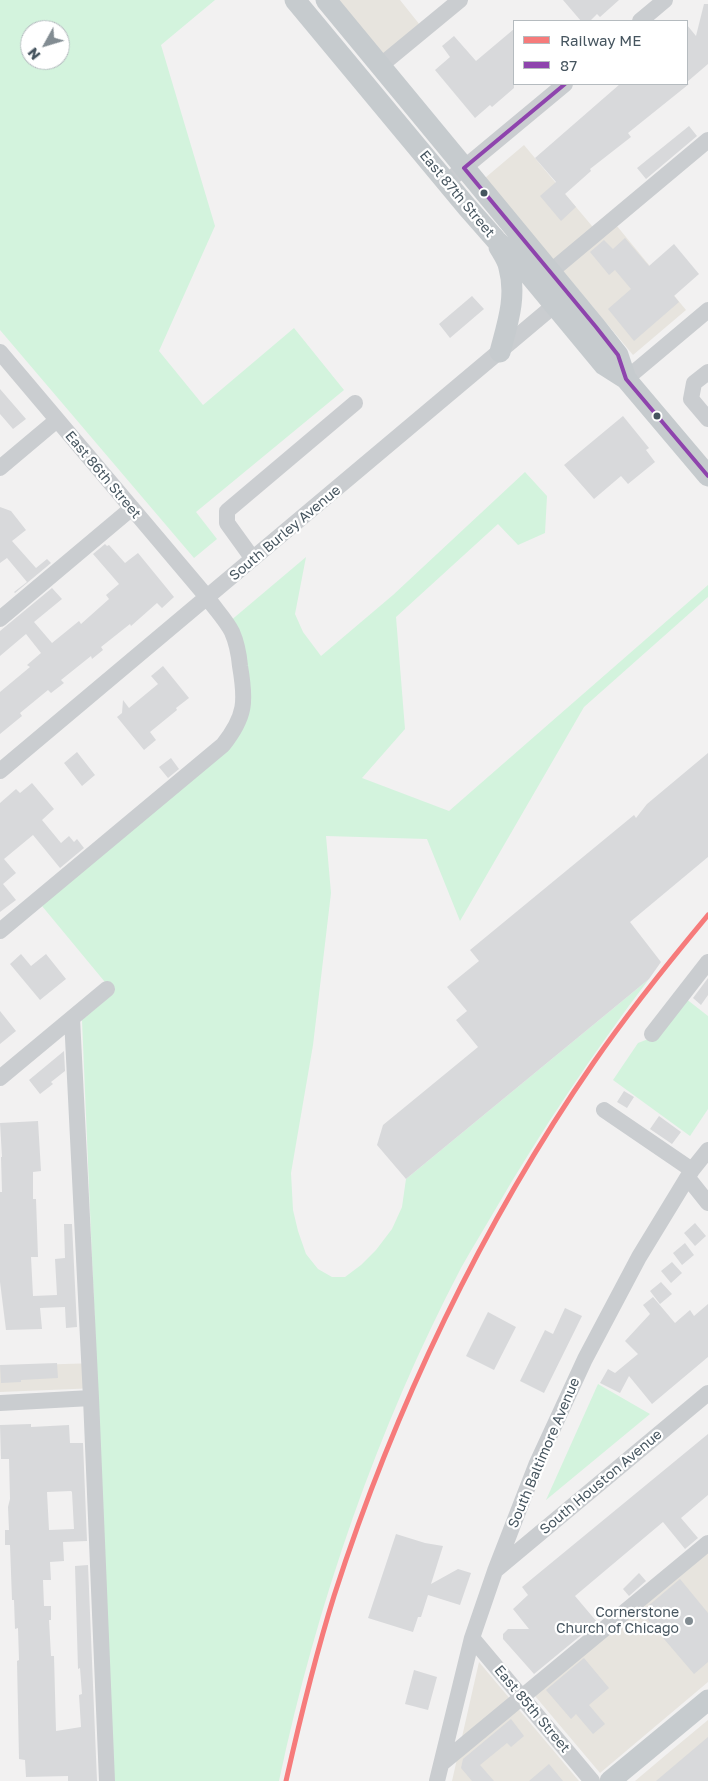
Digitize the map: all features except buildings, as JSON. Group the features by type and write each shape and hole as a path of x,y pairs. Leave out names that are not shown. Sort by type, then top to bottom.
{"main road":[{"name":"East 87th Street","path":"295,0 496,240 517,260 544,277"},
{"name":"East 87th Street","path":"326,0 464,168 562,299 618,354 626,379 708,476"},
{"path":"496,240 509,266 512,300 500,352"},
{"path":"610,1781 708,1700"}],"street":[{"path":"380,66 460,0"},
{"path":"641,20 665,0"},
{"path":"447,182 563,85"},
{"path":"544,277 708,140"},
{"name":"South Burley Avenue","path":"0,771 562,299"},
{"path":"626,379 708,310"},
{"name":"East 86th Street","path":"0,352 207,598 232,632 239,659 244,692 236,729 223,745 0,931"},
{"path":"708,372 694,383 691,399 708,420"},
{"path":"253,559 227,523 227,511 355,404"},
{"path":"0,468 57,420"},
{"path":"0,618 132,508"},
{"path":"652,1034 708,962"},
{"path":"0,1078 108,989"},
{"path":"72,1018 91,1398 107,1781"},
{"path":"604,1110 690,1174 708,1203"},
{"name":"South Baltimore Avenue","path":"437,1781 472,1638 495,1571 537,1463 585,1359 639,1257 690,1174 708,1150"},
{"name":"South Houston Avenue","path":"495,1571 708,1393"},
{"path":"0,1404 91,1398"},
{"path":"441,1764 708,1542"},
{"name":"East 85th Street","path":"472,1638 592,1781"}],"shaded area":[{"path":"334,0 400,0 424,30 386,61"},
{"path":"524,145 597,232 612,220 686,310 633,355 485,178"},
{"path":"97,1363 98,1388 0,1392 0,1366"},
{"path":"708,1543 708,1682 600,1773 530,1690"},
{"path":"479,1662 579,1781 452,1781"},
{"path":"708,1720 708,1781 635,1781 667,1754"}],"green space":[{"path":"0,0 215,0 161,45 215,226 159,351 203,405 294,328 344,390 196,512 217,539 194,558 0,330"},
{"path":"525,472 547,496 545,533 518,545 498,524 396,617 405,729 362,778 449,811 708,585 708,597 584,707 460,921 427,839 326,836 331,893 313,1045 291,1173 293,1210 298,1231 306,1254 318,1269 332,1277 345,1277 361,1265 376,1250 392,1229 402,1207 406,1179 649,979 588,1063 513,1180 465,1261 402,1391 353,1518 331,1583 294,1714 279,1781 114,1781 82,1020 114,993 42,906 243,725 229,622 306,557 295,614 303,632 321,656 393,595"},
{"path":"685,998 708,1016 708,1109 690,1136 613,1080 638,1043 656,1036"},
{"path":"598,1384 650,1414 546,1500"}],"rail line":[{"name":"ME","path":"286,1781 302,1711 334,1596 384,1456 444,1320 478,1253 553,1124 621,1024 708,915"}],"transit line":[{"name":"87","path":"564,85 464,168 596,327 618,355 626,379 708,476"}],"place":[{"name":"Cornerstone Church of Chicago","path":"689,1621"}]}
